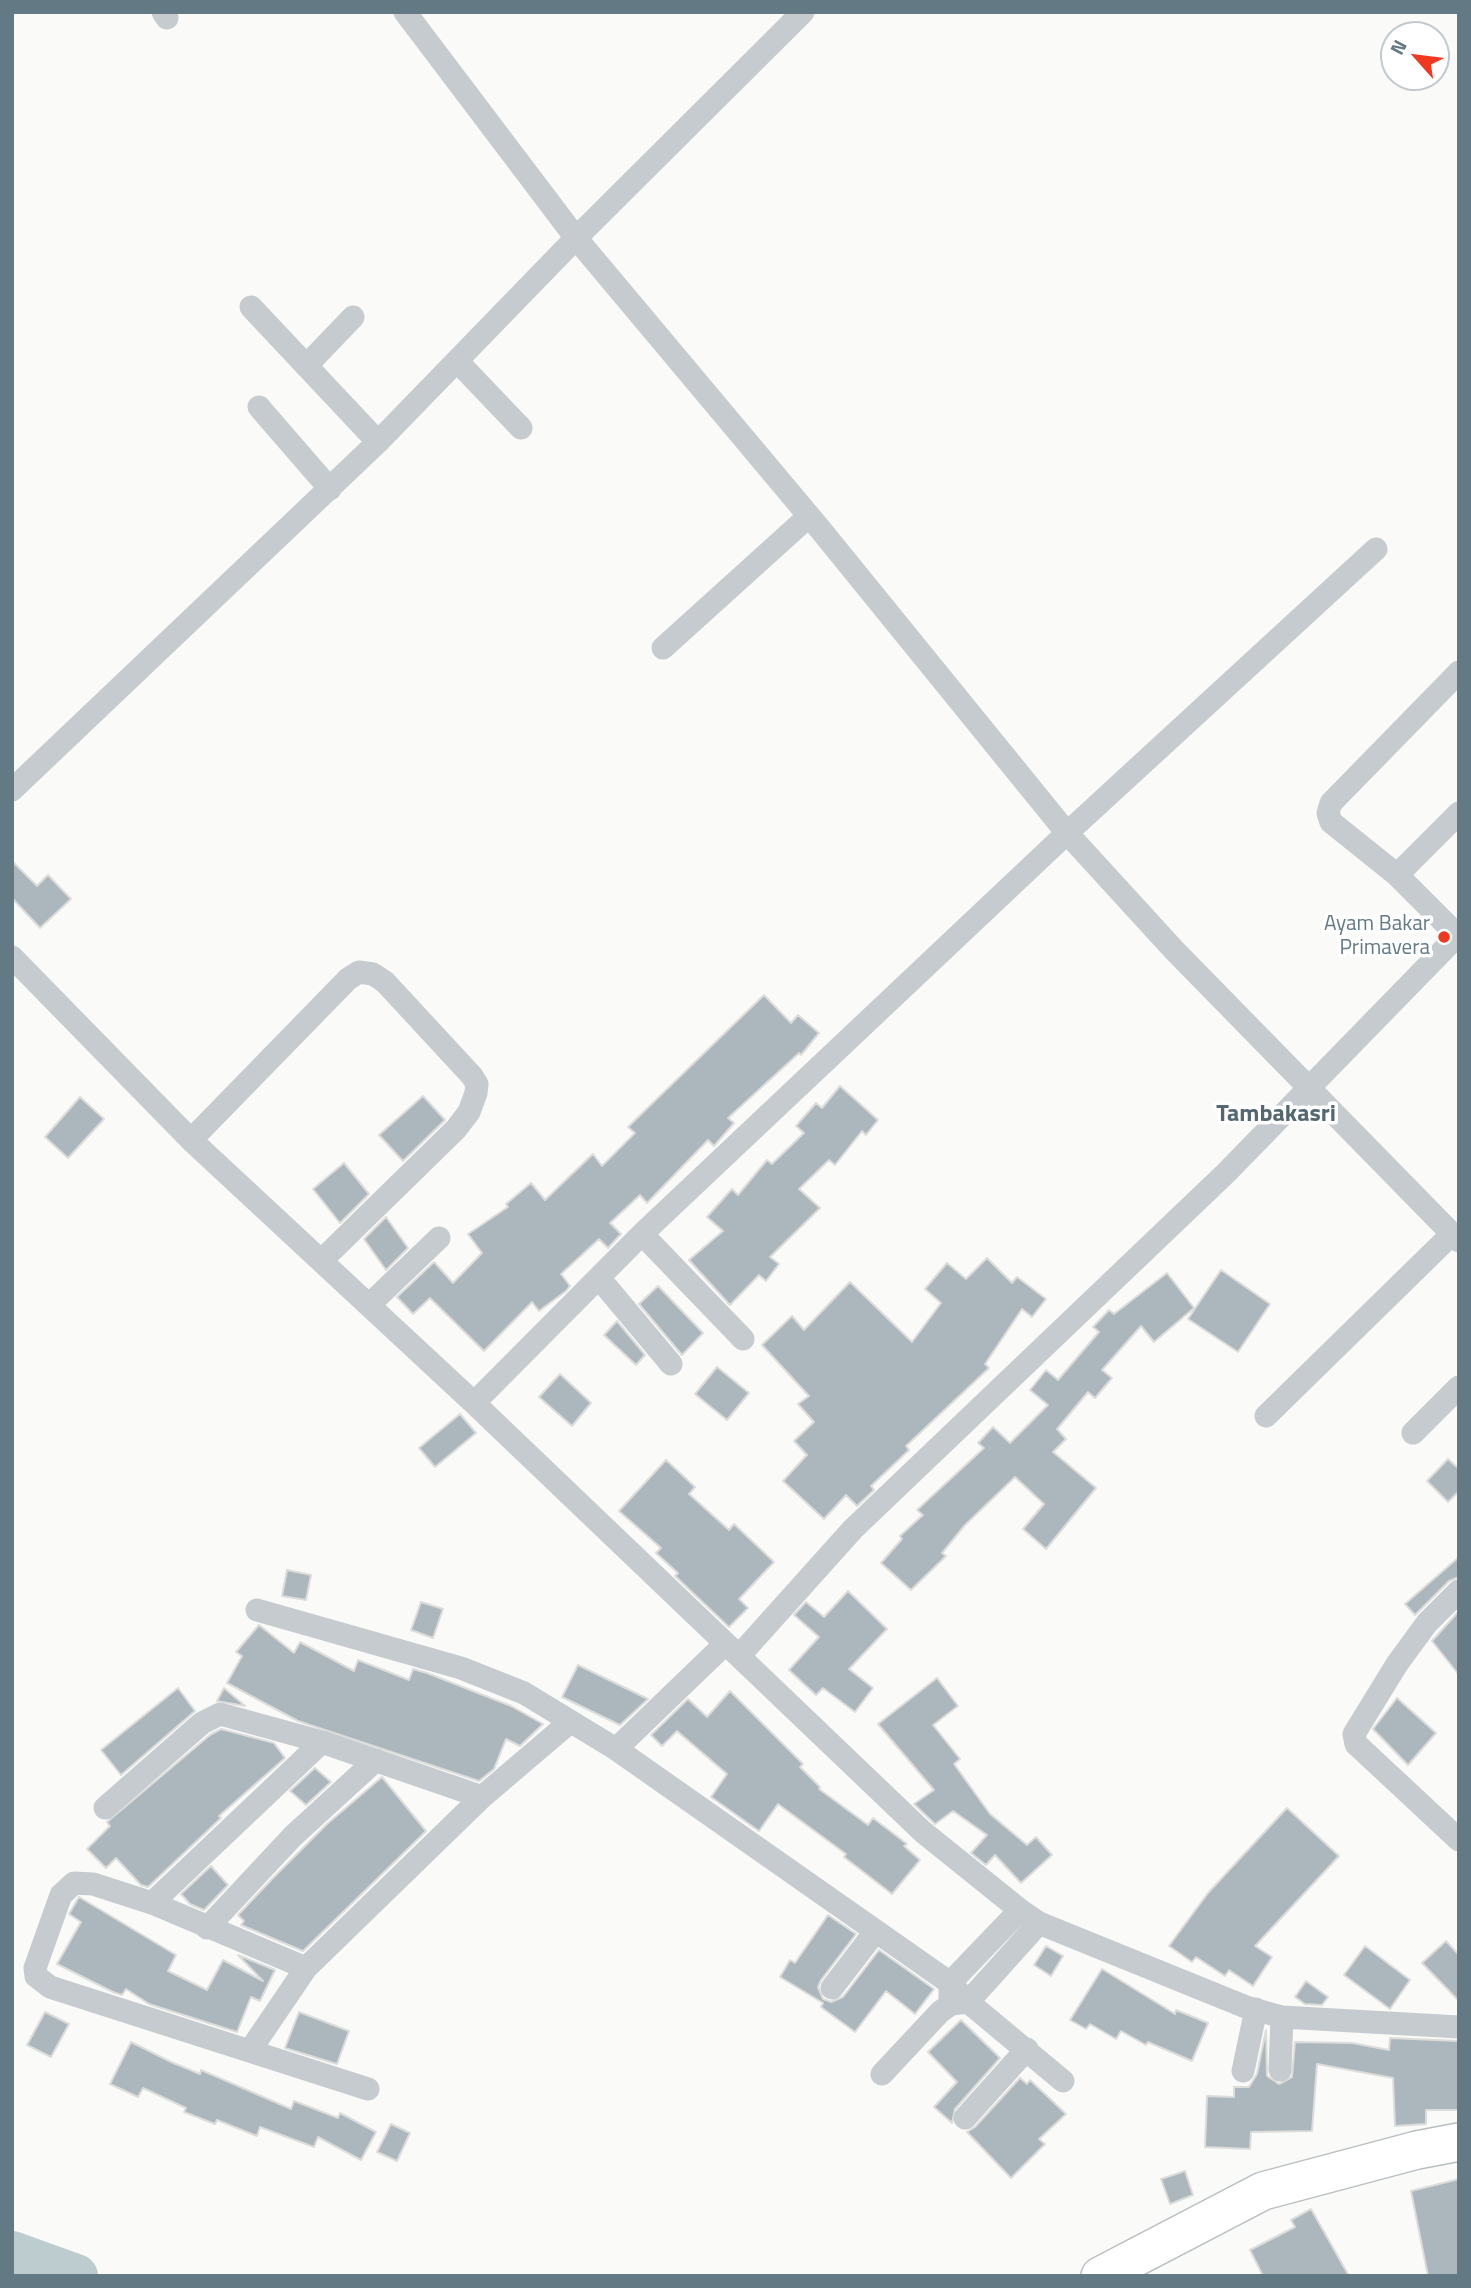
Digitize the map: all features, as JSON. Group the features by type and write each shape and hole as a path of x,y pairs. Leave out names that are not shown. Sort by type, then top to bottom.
{"main road":[{"path":"1100,2276 1263,2191 1417,2150 1459,2143"}],"street":[{"path":"405,12 576,237 809,516 1067,833 1308,1090 1455,1238 1266,1416"},
{"path":"12,790 378,442 576,237 803,12"},
{"path":"251,307 378,442"},
{"path":"306,366 353,317"},
{"path":"457,361 521,428"},
{"path":"259,407 330,489"},
{"path":"663,648 809,516"},
{"path":"474,1403 642,1234 1067,833 1376,549"},
{"path":"616,1749 732,1650 853,1530 1226,1173 1458,934 1397,875 1331,822 1328,813 1331,803 1459,672"},
{"path":"1397,875 1459,813"},
{"path":"12,957 191,1140 474,1403 923,1832 1020,1910 1040,1923 1256,2010 1282,2017 1459,2028"},
{"path":"191,1140 348,979 359,972 373,974 385,982 472,1076 477,1084 476,1093 469,1111 456,1129 321,1261"},
{"path":"642,1234 743,1339"},
{"path":"369,1305 439,1238"},
{"path":"598,1278 671,1364"},
{"path":"1413,1433 1459,1387"},
{"path":"1459,1591 1427,1623 1397,1664 1354,1734 1356,1744 1459,1840"},
{"path":"257,1609 461,1668 524,1693 616,1749 875,1932 1027,2049 1063,2081"},
{"path":"105,1808 212,1717 220,1714 322,1742 482,1797"},
{"path":"251,2049 306,1968 482,1797 570,1722"},
{"path":"152,1903 322,1742"},
{"path":"207,1928 293,1836 376,1760"},
{"path":"306,1968 152,1903 93,1884 74,1883 61,1895 36,1968 36,1976 50,1987 251,2049 368,2089"},
{"path":"956,1996 1020,1910"},
{"path":"882,2074 956,1996 1040,1923"},
{"path":"832,1988 875,1932"},
{"path":"1242,2071 1256,2010"},
{"path":"1280,2070 1282,2017"},
{"path":"965,2118 1027,2049"}],"building":[{"path":"12,861 37,886 48,875 71,899 40,928 12,898"},
{"path":"764,995 791,1023 798,1015 819,1033 801,1055 799,1053 728,1118 734,1123 714,1146 708,1140 647,1203 640,1195 610,1223 621,1234 608,1248 599,1239 561,1274 570,1286 566,1291 539,1311 532,1302 484,1351 430,1298 413,1314 397,1297 434,1262 453,1283 482,1253 468,1234 508,1207 506,1204 531,1183 545,1200 593,1154 602,1166 635,1133 628,1127"},
{"path":"840,1086 878,1120 866,1135 862,1131 835,1165 829,1160 799,1189 820,1208 770,1257 779,1264 766,1281 759,1275 730,1305 689,1260 723,1231 707,1217 732,1189 738,1195 767,1160 772,1164 804,1133 796,1126 816,1103 822,1108"},
{"path":"423,1096 445,1120 403,1161 379,1135"},
{"path":"80,1097 104,1119 68,1158 45,1137"},
{"path":"344,1163 369,1194 340,1223 313,1189"},
{"path":"386,1217 408,1248 386,1270 364,1239"},
{"path":"987,1258 1012,1283 1017,1277 1046,1299 1032,1317 1022,1309 985,1364 989,1368 906,1446 909,1450 871,1486 874,1490 857,1506 846,1495 824,1519 783,1481 807,1455 794,1441 814,1422 798,1404 809,1396 762,1345 792,1316 804,1330 850,1282 912,1342 941,1303 925,1289 947,1263 966,1279"},
{"path":"1221,1270 1270,1304 1238,1352 1188,1319"},
{"path":"1167,1273 1194,1308 1154,1342 1141,1326 1102,1370 1112,1378 1095,1398 1088,1392 1057,1429 1066,1439 1053,1452 1096,1488 1046,1549 1023,1529 1044,1504 1015,1477 965,1525 942,1553 946,1556 911,1590 881,1563 902,1539 900,1536 923,1515 917,1510 984,1448 978,1443 993,1427 1010,1443 1048,1405 1030,1390 1046,1370 1058,1380 1099,1332 1093,1327 1109,1310 1114,1314"},
{"path":"658,1286 703,1333 682,1355 639,1304"},
{"path":"617,1321 645,1355 636,1365 604,1335"},
{"path":"717,1367 749,1393 727,1420 695,1394"},
{"path":"560,1374 591,1403 572,1426 539,1397"},
{"path":"460,1414 476,1433 435,1467 419,1448"},
{"path":"1448,1459 1459,1469 1459,1491 1448,1502 1427,1481"},
{"path":"666,1460 695,1487 689,1494 729,1530 734,1524 774,1562 739,1599 748,1608 729,1627 675,1576 678,1573 656,1553 661,1548 619,1511"},
{"path":"1459,1557 1459,1577 1449,1581 1415,1615 1405,1604"},
{"path":"287,1570 311,1575 306,1600 282,1596"},
{"path":"848,1591 887,1629 849,1669 873,1688 855,1712 823,1688 816,1695 789,1670 819,1637 794,1615 806,1602 824,1617"},
{"path":"421,1602 443,1609 433,1638 411,1630"},
{"path":"1459,1611 1459,1675 1432,1641"},
{"path":"259,1625 294,1653 300,1642 354,1671 358,1660 409,1680 413,1669 511,1706 543,1724 520,1746 506,1739 494,1769 479,1781 298,1721 227,1683 242,1656 236,1652"},
{"path":"578,1665 648,1699 620,1725 562,1697"},
{"path":"937,1678 958,1706 933,1725 960,1759 954,1764 990,1814 1027,1845 1036,1837 1052,1855 1021,1883 995,1855 986,1865 971,1853 987,1835 953,1811 935,1824 914,1804 934,1790 878,1724"},
{"path":"178,1688 195,1711 121,1775 101,1750"},
{"path":"224,1688 244,1705 245,1706 217,1701"},
{"path":"730,1691 803,1764 800,1767 819,1789 868,1825 873,1818 907,1844 904,1846 920,1860 892,1894 844,1857 846,1854 778,1804 759,1831 711,1797 727,1774 677,1731 662,1746 651,1735 688,1699 707,1717"},
{"path":"1397,1698 1436,1733 1408,1765 1373,1729"},
{"path":"221,1729 274,1743 285,1758 219,1816 221,1818 148,1887 141,1885 116,1858 106,1868 87,1849 110,1826 107,1822 210,1735"},
{"path":"315,1768 331,1782 306,1805 290,1791"},
{"path":"382,1777 426,1831 303,1951 241,1925 244,1921 238,1915 273,1878 327,1824"},
{"path":"1287,1808 1339,1856 1255,1946 1272,1957 1253,1986 1229,1970 1225,1976 1196,1957 1192,1962 1169,1946 1208,1893"},
{"path":"211,1866 228,1885 204,1910 190,1904 181,1894"},
{"path":"79,1897 176,1955 168,1971 207,1990 223,1960 263,1981 238,1955 275,1970 260,2001 251,1997 237,2032 149,2004 126,1989 122,1995 113,1992 57,1964 81,1922 69,1914"},
{"path":"828,1915 856,1934 821,1980 818,1987 823,1999 831,2002 843,1997 879,1950 934,1989 915,2014 886,1991 855,2032 821,2007 823,2003 780,1977 790,1960 795,1963"},
{"path":"1446,1941 1459,1955 1459,2001 1422,1963"},
{"path":"1046,1946 1063,1956 1051,1976 1034,1965"},
{"path":"1365,1946 1410,1980 1390,2009 1344,1975"},
{"path":"1102,1969 1175,2014 1176,2010 1208,2023 1192,2061 1148,2042 1146,2045 1121,2031 1116,2039 1090,2024 1086,2029 1070,2020"},
{"path":"1306,1981 1328,1997 1322,2005 1305,2004 1295,1997"},
{"path":"45,2012 69,2024 51,2057 27,2045"},
{"path":"299,2012 349,2031 337,2064 285,2048"},
{"path":"961,2020 1000,2058 955,2109 952,2123 934,2107 957,2082 928,2052"},
{"path":"1266,2030 1267,2076 1279,2084 1292,2077 1295,2042 1352,2043 1389,2050 1390,2038 1459,2041 1459,2110 1426,2110 1426,2124 1395,2126 1393,2078 1317,2064 1312,2131 1251,2132 1250,2149 1205,2147 1207,2096 1234,2097 1234,2087 1249,2087 1257,2074"},
{"path":"131,2042 171,2062 200,2074 201,2070 291,2109 294,2101 338,2118 340,2113 376,2132 361,2160 318,2137 314,2147 260,2127 257,2136 217,2120 215,2124 184,2112 186,2108 143,2088 138,2097 110,2084"},
{"path":"1020,2078 1027,2084 1030,2080 1066,2114 1039,2139 1045,2144 1011,2178 967,2132 975,2127"},
{"path":"391,2124 410,2133 397,2161 377,2152"},
{"path":"1185,2171 1193,2195 1170,2204 1161,2179"},
{"path":"1459,2179 1459,2276 1428,2276 1411,2191"},
{"path":"1311,2209 1349,2276 1263,2276 1250,2250 1295,2227 1291,2220"}],"waterway":[{"path":"12,2253 76,2276"}],"place":[{"name":"Ayam Bakar Primavera","path":"1444,937"}],"district":[{"name":"Tambakasri","path":"1276,1115"}]}
